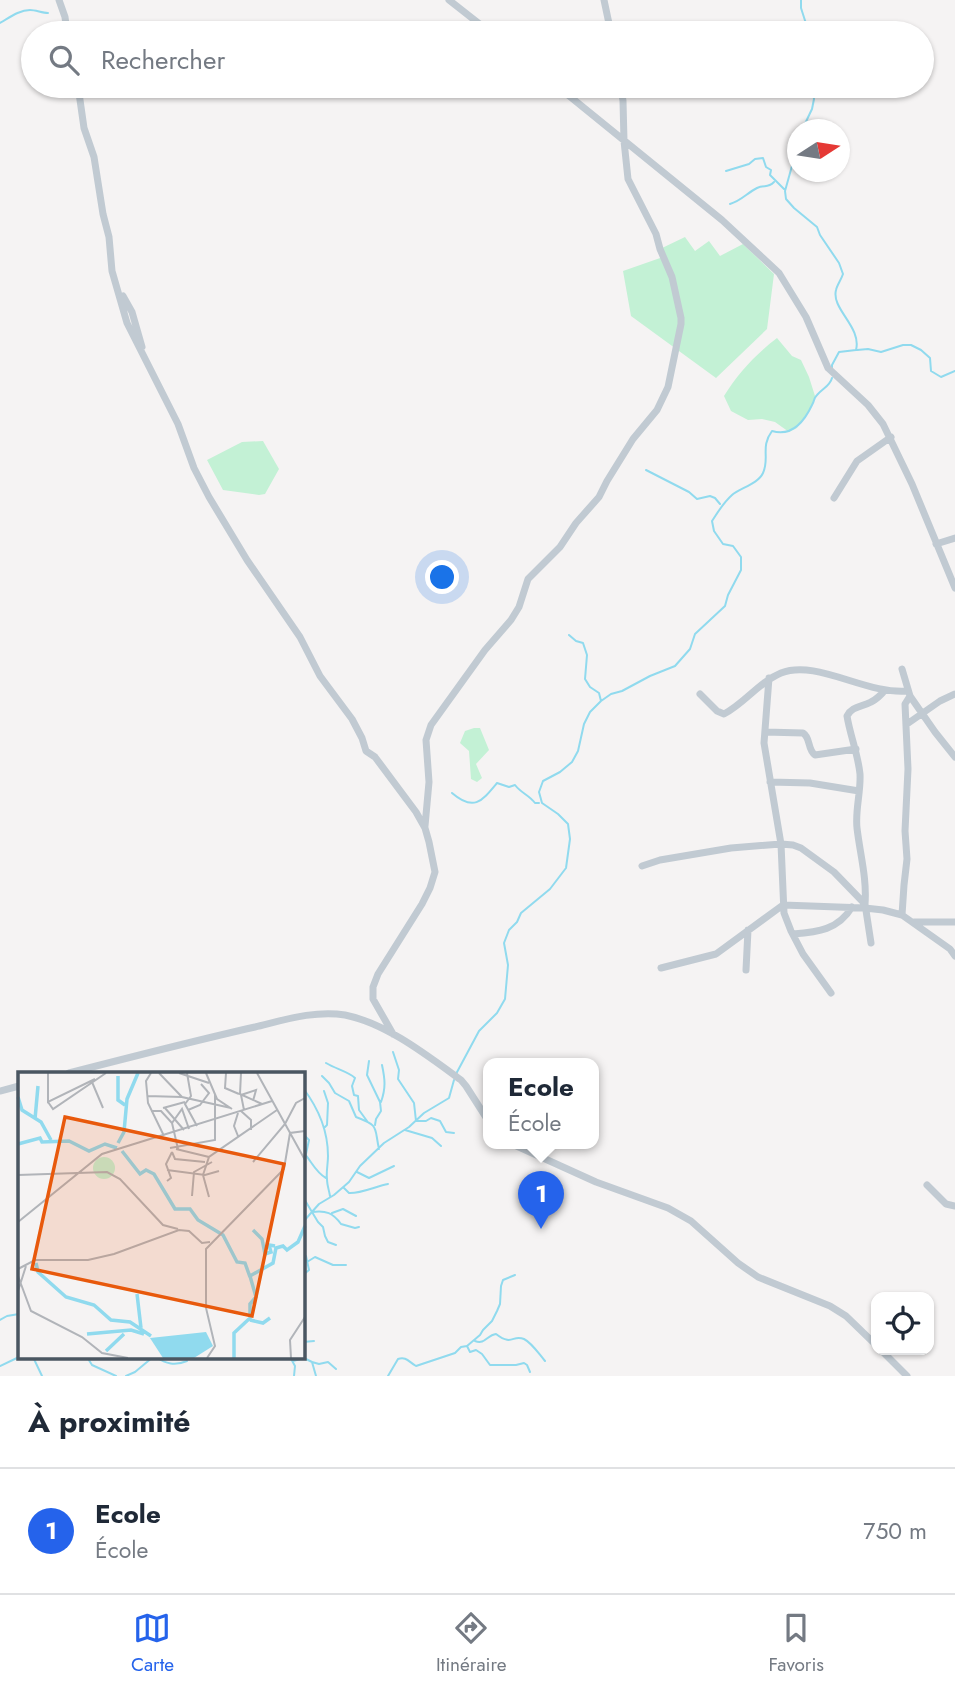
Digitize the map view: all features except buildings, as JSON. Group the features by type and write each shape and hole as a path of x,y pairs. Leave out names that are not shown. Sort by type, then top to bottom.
{"street":[{"path":"60,0 66,21"},
{"path":"449,0 476,21"},
{"path":"604,0 608,21"},
{"path":"80,98 109,237 112,271 125,319 178,424 194,468 247,560 300,637 320,676 352,719 366,751 375,757 391,777 425,828 435,872 430,888 378,974 373,987 373,999 393,1034"},
{"path":"572,98 722,220 779,273 806,317 828,368 867,405 891,437 955,588"},
{"path":"425,828 429,782 426,740 431,725 485,650 511,620 519,607 528,579 560,547 576,523 599,497 634,439 657,410 668,387 681,318 673,277 656,234 628,179 622,98"},
{"path":"834,498 857,461 891,437"},
{"path":"936,544 955,538"},
{"path":"700,694 717,711 724,714 769,678 785,671 804,668 909,694"},
{"path":"902,669 909,694 955,757"},
{"path":"769,678 764,743 781,844 784,913 803,954 831,993"},
{"path":"871,943 865,906 866,883 857,825 860,779 856,749 847,716 853,708 873,701 885,690"},
{"path":"902,915 907,859 905,831 908,769 905,704 909,694"},
{"path":"907,724 955,694"},
{"path":"765,732 803,733 808,737 811,752 815,755 856,749"},
{"path":"770,782 810,783 859,791"},
{"path":"642,866 660,860 731,848 793,845 834,872 865,906"},
{"path":"662,968 716,954 783,905 865,906 883,909 902,915 950,949 955,956"},
{"path":"793,934 814,932 835,925 847,916 852,907"},
{"path":"912,922 955,922"},
{"path":"746,970 748,929"},
{"path":"73,1072 304,1016 325,1013 345,1015 393,1034 453,1074 466,1086 483,1114"},
{"path":"0,1091 18,1086"},
{"path":"523,1149 596,1182 668,1208 691,1221 738,1264 758,1277 846,1315 871,1340"},
{"path":"927,1185 946,1204 955,1206"},
{"path":"886,1355 907,1376"}],"green space":[{"path":"685,237 695,251 709,241 720,256 743,244 774,274 767,329 716,378 631,316 623,271 663,257 660,249"},
{"path":"777,338 792,356 801,360 815,396 812,406 797,428 789,432 775,422 748,420 731,411 724,396 748,364"},
{"path":"263,441 279,469 265,494 223,490 207,460 242,442"},
{"path":"480,728 489,750 476,764 482,778 477,782 471,779 469,751 460,743 465,731"}],"waterway":[{"path":"801,0 805,21"},
{"path":"0,23 26,10 48,13"},
{"path":"807,119 814,98"},
{"path":"726,171 763,158 766,167 771,170 770,175 784,189"},
{"path":"730,204 757,188 774,182"},
{"path":"788,182 786,199 817,227 843,274 836,297 857,342 856,350 839,352 832,369"},
{"path":"857,350 881,352 911,345 930,358 931,371 941,377 955,371"},
{"path":"456,1074 479,1031 497,1013 505,999 508,965 504,943 509,930 521,913 550,889 566,868 570,839 568,824 542,803 539,792 543,781 572,762 578,751 584,724 590,712 601,701 675,666 690,649 695,634 725,606 741,570 741,557 733,546 723,544 714,531 712,521 732,495 761,477 765,468 768,437 772,431 786,432 796,427 805,417 816,396 832,378"},
{"path":"646,470 689,492 697,499 710,496 720,504"},
{"path":"569,635 583,643 587,655 585,679 590,687 599,693 601,701"},
{"path":"452,793 472,803 482,799 497,783 509,787 515,785 535,803 539,803"},
{"path":"393,1052 399,1070 398,1079 414,1103 416,1121 431,1118 440,1121 446,1132 454,1133"},
{"path":"369,1061 367,1075 380,1102 381,1111 375,1125"},
{"path":"326,1063 355,1078 352,1086 354,1095 358,1096 359,1110 367,1121"},
{"path":"381,1102 384,1092 382,1065"},
{"path":"322,1076 335,1093 349,1101 356,1117 373,1125 379,1149"},
{"path":"304,1221 319,1204 349,1182 360,1166 384,1143 449,1098 454,1080"},
{"path":"304,1089 314,1104 324,1129 328,1146 327,1183 330,1196"},
{"path":"324,1091 328,1103 325,1127"},
{"path":"405,1130 432,1138 441,1146"},
{"path":"304,1135 309,1140 306,1154"},
{"path":"304,1153 326,1178"},
{"path":"357,1172 369,1178 394,1166"},
{"path":"344,1188 353,1193 388,1184"},
{"path":"304,1199 323,1227 328,1242 336,1245"},
{"path":"332,1213 343,1209 356,1216"},
{"path":"312,1212 329,1213 341,1224 359,1227"},
{"path":"304,1255 309,1270 304,1274"},
{"path":"307,1262 315,1257 333,1265 346,1265"},
{"path":"388,1376 398,1359 405,1359 416,1366 455,1353 461,1347 467,1346 492,1321 500,1304 503,1280 515,1275"},
{"path":"0,1320 18,1314"},
{"path":"475,1341 481,1342 496,1334 506,1340 524,1339 545,1361"},
{"path":"304,1342 314,1341"},
{"path":"467,1346 470,1352 476,1350 482,1354 490,1365 524,1363 530,1372"},
{"path":"0,1366 18,1357"},
{"path":"33,1358 42,1376"},
{"path":"88,1358 92,1365 116,1376"},
{"path":"126,1376 152,1358"},
{"path":"158,1358 171,1364 187,1361"},
{"path":"291,1358 295,1366 294,1376"},
{"path":"293,1361 304,1358 312,1362 316,1376"},
{"path":"312,1362 328,1362 336,1369"}],"place":[{"name":"Ecole","path":"541,1229"}]}
